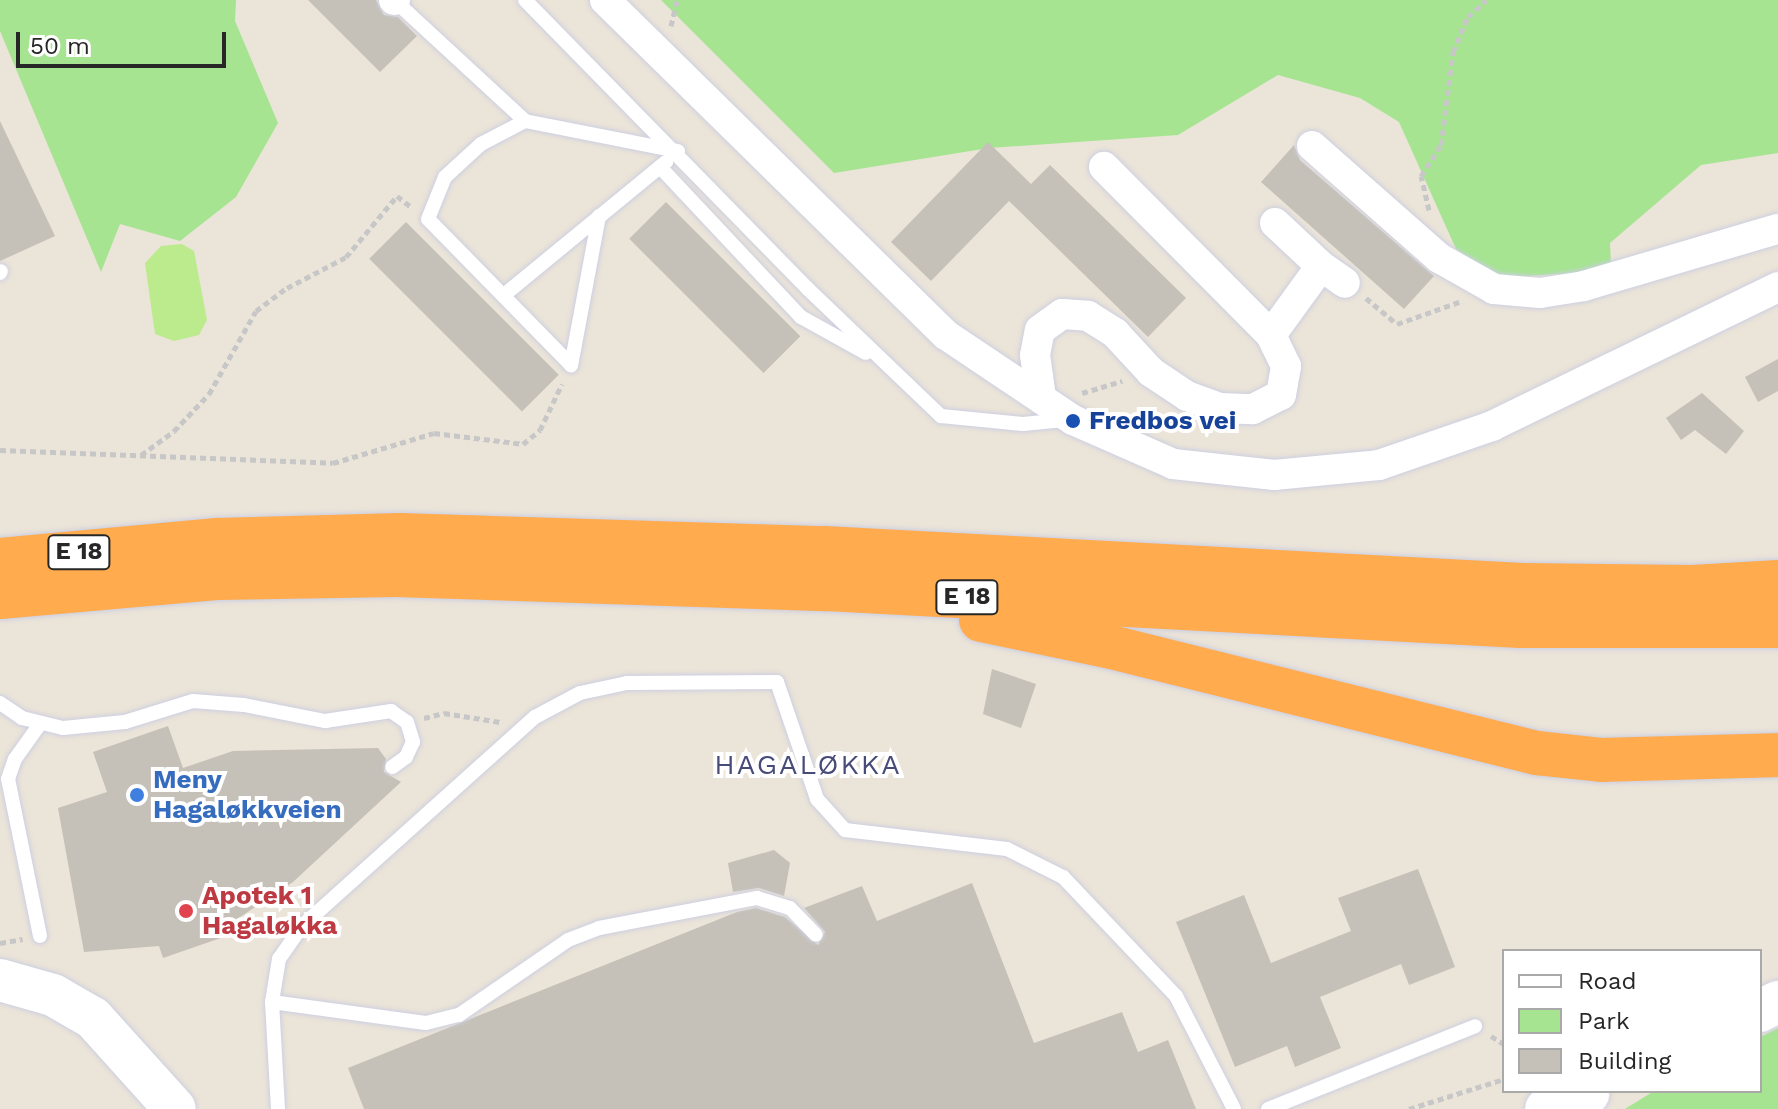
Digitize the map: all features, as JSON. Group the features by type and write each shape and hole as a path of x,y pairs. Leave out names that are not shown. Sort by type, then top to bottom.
{"highway":[{"name":"E 18","path":"0,597 157,564 400,535 824,548 1523,585 1692,587 1778,582"},
{"name":"E 18","path":"0,560 826,589 1504,625 1778,626"},
{"name":"E 18","path":"826,589 1111,647 1537,753 1603,760 1778,755"}],"street":[{"path":"605,0 946,335 1055,407 1173,464 1274,475 1379,465 1492,426 1778,287"},
{"path":"1312,146 1439,258 1494,289 1540,293 1584,286 1778,229"},
{"path":"1055,407 1035,355 1040,330 1062,314 1088,316 1115,333 1151,372 1209,404 1253,409 1281,395 1286,366 1271,335 1104,167"},
{"path":"1271,335 1344,283 1275,223"},
{"path":"0,980 67,1002 93,1018 128,1053 175,1109"},
{"path":"0,1003 128,1053"},
{"path":"1546,1109 1582,1098"}],"lane":[{"path":"394,0 525,121 678,151"},
{"path":"525,0 678,151 880,361 941,416 1023,424 1055,407"},
{"path":"525,121 481,144 445,177 428,219 571,365"},
{"path":"504,295 678,151"},
{"path":"660,167 801,317 880,361"},
{"path":"571,365 599,216"},
{"path":"278,1109 272,1002 279,959 302,926 524,726 580,693 627,683 777,682 817,799 845,830 1007,849 1063,877 1176,996 1234,1109"},
{"path":"0,703 40,724 63,728 125,722 193,701 244,705 325,721 391,711 407,722 413,742 406,757 392,767"},
{"path":"40,724 15,759 8,779 40,936"},
{"path":"272,1002 426,1023 459,1015 568,940 599,928 757,898 790,908 816,935"},
{"path":"1268,1109 1475,1026"}],"path":[{"path":"1439,258 1421,176 1441,145 1453,52 1468,17 1486,0"},
{"path":"140,455 174,431 209,394 256,311 287,288 346,257 397,196 428,219"},
{"path":"1344,283 1397,324 1494,289"},
{"path":"0,450 333,463 434,433 523,444 540,430 571,365"},
{"path":"1055,407 1151,372"},
{"path":"407,722 444,713 524,726"},
{"path":"1409,1109 1502,1080"}],"green space":[{"path":"0,0 236,0 235,21 278,123 236,197 180,241 120,224 101,272 0,31"},
{"path":"661,0 1778,0 1778,153 1701,165 1610,243 1611,264 1591,272 1498,278 1456,249 1399,122 1360,98 1278,75 1178,135 989,148 834,173"},
{"path":"182,244 194,251 207,320 199,335 174,341 155,334 145,263 161,246"},
{"path":"1778,1028 1778,1109 1625,1109 1651,1093 1762,1093 1762,1036"}],"building":[{"path":"308,0 376,0 384,15 398,17 417,36 380,72"},
{"path":"0,121 55,236 0,261"},
{"path":"988,142 1031,184 1050,165 1186,298 1148,337 1009,201 931,281 891,242"},
{"path":"1294,145 1300,160 1434,276 1404,309 1261,182"},
{"path":"666,202 800,336 764,373 629,239"},
{"path":"406,222 559,375 522,412 369,259"},
{"path":"1778,359 1778,391 1758,402 1745,377"},
{"path":"1702,393 1744,431 1726,454 1695,430 1681,440 1666,418"},
{"path":"992,669 1036,684 1021,728 983,714"},
{"path":"168,726 183,768 233,751 378,748 386,759 384,772 401,782 293,882 234,921 238,932 163,958 159,946 84,952 58,808 107,792 93,752"},
{"path":"774,850 790,863 784,896 759,888 733,892 728,863"},
{"path":"1418,869 1455,967 1409,985 1401,964 1320,997 1341,1048 1295,1067 1287,1046 1235,1067 1176,922 1244,895 1271,963 1351,931 1338,898"},
{"path":"972,883 1034,1043 1122,1012 1138,1052 1168,1040 1196,1109 364,1109 348,1068 737,912 756,908 785,917 818,945 825,932 804,908 862,886 877,921"}],"place":[{"name":"Fredbos vei","path":"1073,421"},
{"name":"Meny Hagaløkkveien","path":"137,795"},
{"name":"Apotek 1 Hagaløkka","path":"186,911"}],"district":[{"name":"HAGALØKKA","path":"808,765"}]}
